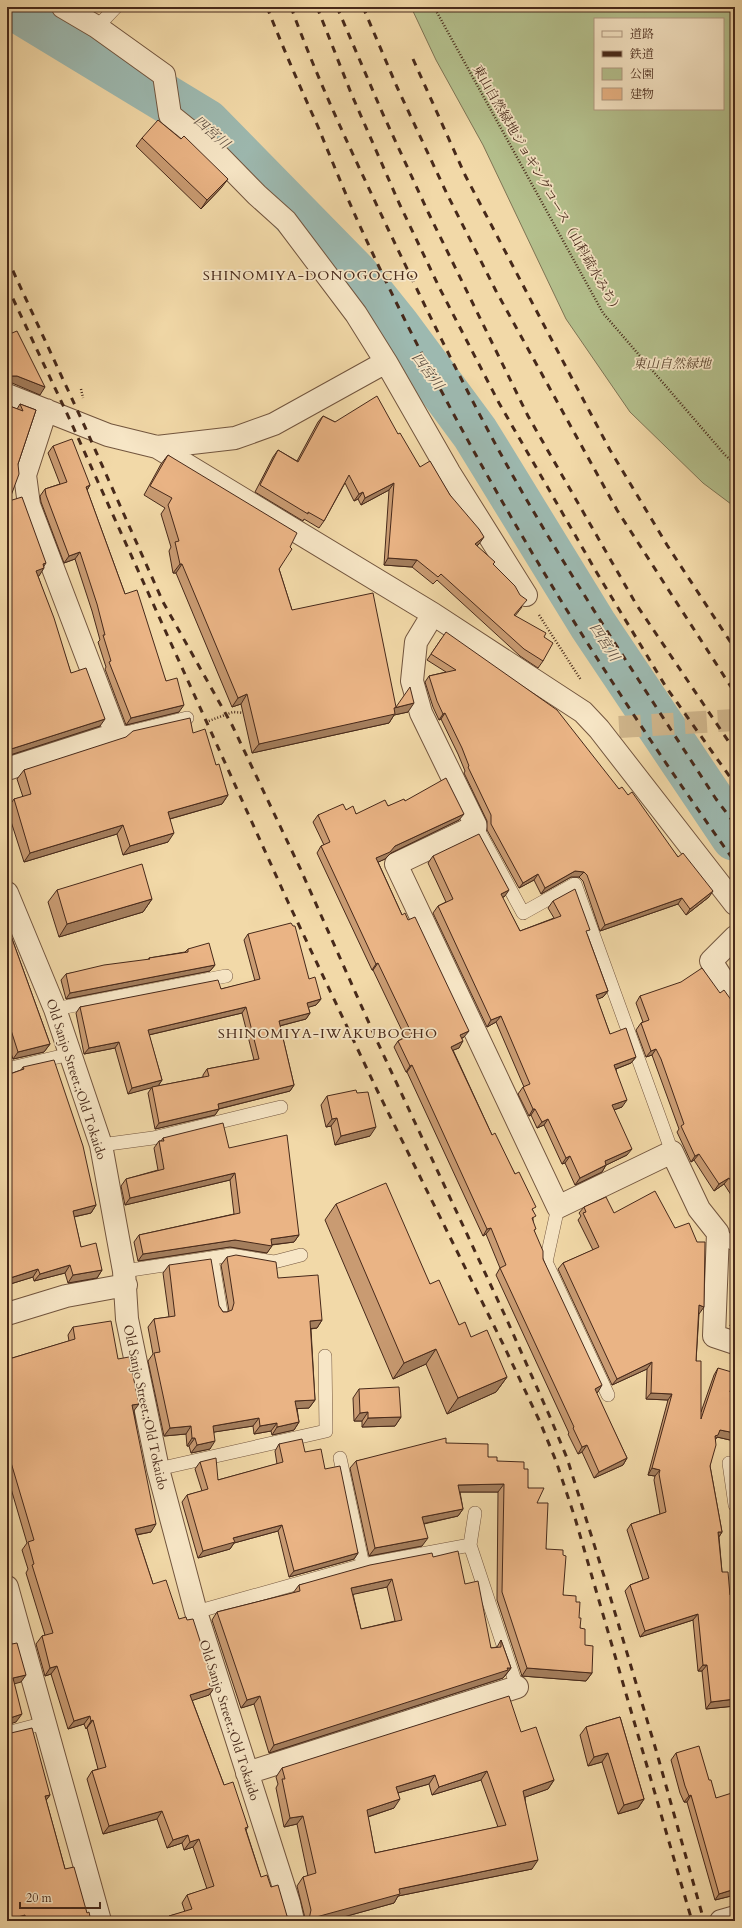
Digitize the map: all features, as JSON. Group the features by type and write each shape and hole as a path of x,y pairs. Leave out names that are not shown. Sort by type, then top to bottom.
{"street":[{"path":"63,7 97,27 164,75 170,115 211,148 257,195 286,221 356,314 386,362 449,472 526,595"},
{"path":"156,447 242,436 274,424 386,362"},
{"path":"7,395 108,436 156,447 433,614 609,728 735,904"},
{"path":"7,769 116,734 29,505 25,475 46,410"},
{"path":"433,614 416,642 412,681 421,713 476,826 396,864 558,1207 672,1152 699,1209 726,1239 714,1336 735,1343"},
{"name":"Old Sanjo Street.;Old Tokaido","path":"7,893 55,1009 101,1144 125,1278 127,1319 158,1469 196,1612 289,1903 293,1921"},
{"path":"735,937 711,961 735,999"},
{"path":"7,1314 125,1278"},
{"path":"7,1587 100,1921"},
{"path":"247,1772 517,1687"},
{"path":"721,1921 735,1917"}],"lane":[{"path":"97,27 116,7"},
{"path":"116,734 187,718"},
{"path":"476,826 523,913 575,884 672,1152"},
{"path":"55,1009 226,976"},
{"path":"7,1069 70,1054"},
{"path":"101,1144 153,1138 281,1107"},
{"path":"558,1207 546,1262 608,1395"},
{"path":"125,1278 231,1255 274,1262 301,1255"},
{"path":"212,1258 221,1312"},
{"path":"158,1469 326,1430 325,1356"},
{"path":"340,1458 363,1565"},
{"path":"729,1463 735,1505"},
{"path":"475,1513 470,1545 517,1687"},
{"path":"196,1612 363,1565 470,1545"},
{"path":"7,1733 45,1723"}],"path":[{"name":"東山自然緑地ジョギングコース（山科疏水みち）","path":"434,7 603,313 735,464"},
{"path":"526,595 591,695 583,712"},
{"path":"187,718 192,718 196,726 233,712 246,714"}],"green space":[{"name":"東山自然緑地","path":"411,7 735,7 735,507 703,483 630,412 566,319 483,145 436,60"}],"building":[{"path":"158,120 181,139 184,136 228,179 207,200 142,138"},
{"path":"7,323 12,333 17,331 45,387 17,376 8,376"},
{"path":"377,396 398,434 400,433 420,467 430,461 450,495 479,529 484,537 475,544 495,562 493,564 515,586 520,595 527,600 514,615 546,633 544,637 553,643 543,661 524,649 441,574 438,577 417,560 388,558 394,483 365,498 363,492 359,494 349,475 324,521 308,512 308,514 260,485 278,450 298,462 323,416 335,422"},
{"path":"20,404 36,410 18,464 19,474 9,501 22,497 46,563 43,564 44,568 36,571 54,618 71,673 86,668 105,719 7,751 7,405 23,411"},
{"path":"72,439 90,485 86,487 125,594 137,590 166,681 177,678 184,705 131,718 109,662 111,661 103,635 105,635 97,604 80,552 69,556 46,495 45,489 67,482 53,446"},
{"path":"168,455 297,533 290,547 292,549 279,569 292,610 373,593 396,707 410,687 414,703 394,708 395,714 259,744 247,694 238,698 182,564 180,564 175,542 179,541 168,505 172,498 150,486"},
{"path":"446,632 557,710 619,789 622,787 628,795 632,792 678,857 683,853 713,891 690,909 682,898 605,925 587,875 584,872 575,871 545,888 538,874 523,883 491,824 491,815 468,767 469,766 462,748 445,713 443,714 437,701 429,676 456,670 431,654"},
{"path":"190,718 193,733 205,729 216,765 219,764 228,795 168,812 174,833 130,846 123,825 30,853 14,799 31,794 24,770 126,737 133,731"},
{"path":"446,778 464,814 395,846 390,852 376,858 402,915 405,913 408,920 415,917 469,1031 460,1035 463,1041 451,1047 492,1135 495,1133 515,1174 519,1172 536,1207 532,1209 536,1216 532,1218 536,1229 534,1230 543,1251 543,1259 602,1385 595,1389 627,1458 599,1472 587,1445 582,1447 500,1268 506,1265 491,1228 487,1229 412,1065 410,1066 398,1041 412,1034 378,963 376,964 321,846 330,842 318,815 343,804 346,810 353,806 356,814 385,800 388,806 404,799 405,801"},
{"path":"479,834 509,890 501,894 520,931 561,916 553,901 575,889 590,930 586,931 608,991 596,995 610,1034 626,1028 636,1057 614,1065 627,1100 612,1105 632,1149 605,1161 606,1165 580,1178 570,1156 566,1158 548,1119 542,1122 535,1109 533,1109 523,1087 530,1084 501,1016 491,1020 438,906 453,899 433,856"},
{"path":"142,864 152,899 67,924 57,890"},
{"path":"291,923 295,926 309,979 315,977 321,999 307,1003 310,1013 279,1021 294,1085 218,1104 219,1109 159,1123 152,1087 209,1076 207,1069 259,1059 246,1007 148,1030 162,1080 132,1088 119,1042 89,1048 80,1007 218,980 221,989 260,979 248,934"},
{"path":"7,925 50,1044 18,1052 10,1027 7,1029"},
{"path":"209,943 215,965 70,993 66,974 104,965 188,952 188,949"},
{"path":"702,968 720,993 724,990 735,1004 735,1187 729,1178 719,1184 699,1154 695,1156 681,1126 684,1124 661,1059 656,1049 651,1051 641,1023 649,1020 640,996 681,982"},
{"path":"54,1060 83,1146 96,1205 73,1211 81,1247 96,1243 102,1270 73,1275 70,1265 40,1274 38,1269 7,1279 7,1075 24,1069 23,1067"},
{"path":"356,1090 357,1093 368,1092 376,1127 341,1136 337,1118 332,1119 327,1096"},
{"path":"223,1123 229,1148 287,1135 299,1235 271,1239 272,1246 235,1240 143,1254 139,1235 240,1213 235,1173 130,1198 126,1179 164,1169 159,1141 164,1141 163,1138"},
{"path":"386,1183 430,1284 439,1280 459,1325 465,1322 471,1337 487,1330 507,1377 458,1398 436,1349 404,1363 336,1204"},
{"path":"655,1191 675,1228 689,1223 697,1242 705,1242 704,1307 699,1305 696,1361 701,1361 701,1419 718,1368 735,1373 730,1392 735,1393 735,1433 720,1430 718,1435 715,1436 716,1445 710,1466 722,1532 718,1532 722,1572 728,1572 730,1595 735,1594 735,1699 711,1702 707,1665 703,1665 698,1614 645,1631 630,1585 649,1578 631,1524 666,1512 659,1474 660,1470 652,1468 672,1394 651,1393 652,1362 617,1379 563,1263 599,1247 583,1213 586,1212 584,1207 606,1197 614,1213"},
{"path":"236,1255 276,1262 278,1278 318,1275 322,1320 310,1321 315,1400 295,1401 299,1422 277,1427 277,1423 260,1426 259,1418 213,1426 215,1441 197,1445 195,1438 192,1438 191,1426 170,1428 154,1353 160,1352 154,1319 175,1316 169,1265 211,1259 219,1306 223,1312 232,1310 234,1303 227,1257"},
{"path":"111,1321 118,1359 129,1357 139,1404 132,1405 156,1524 135,1529 153,1584 166,1580 179,1619 186,1617 187,1620 193,1619 215,1687 190,1695 224,1785 233,1782 248,1827 245,1828 261,1877 267,1875 271,1887 278,1885 287,1916 291,1921 170,1921 169,1916 192,1909 187,1895 214,1886 199,1839 190,1842 188,1835 173,1840 162,1811 109,1826 92,1771 106,1767 93,1720 91,1721 90,1716 74,1721 57,1666 50,1668 42,1636 53,1633 32,1565 34,1564 28,1542 34,1540 7,1449 7,1354 9,1359 75,1339 73,1327"},
{"path":"399,1387 401,1417 368,1418 368,1412 360,1413 359,1389"},
{"path":"446,1438 446,1443 488,1444 488,1457 497,1457 497,1461 524,1462 524,1469 528,1469 528,1488 544,1488 537,1503 548,1503 546,1549 563,1550 563,1555 566,1556 563,1595 576,1596 576,1602 580,1602 580,1628 585,1629 585,1645 593,1646 592,1673 527,1668 502,1592 504,1484 458,1485 463,1509 422,1517 428,1538 375,1548 356,1461"},
{"path":"302,1439 305,1452 321,1449 325,1469 340,1466 358,1553 294,1571 282,1525 233,1538 235,1542 203,1551 187,1495 208,1489 200,1462 216,1458 218,1480 283,1462 279,1444"},
{"path":"458,1551 465,1584 478,1581 491,1648 501,1647 501,1640 511,1668 507,1668 508,1670 274,1745 260,1696 247,1700 217,1612 300,1591 299,1585 370,1565 432,1553 433,1557","holes":["392,1579 402,1620 361,1629 351,1588"]},
{"path":"7,1626 12,1644 17,1643 26,1675 13,1678 22,1714 7,1719"},
{"path":"509,1696 521,1732 536,1727 554,1780 523,1791 538,1860 399,1889 400,1894 309,1919 311,1910 303,1877 316,1873 303,1816 290,1818 282,1779 285,1779 282,1768","holes":["487,1771 506,1825 375,1853 367,1810 400,1799 396,1787 435,1775 439,1787"]},
{"path":"620,1717 644,1799 624,1805 608,1753 594,1757 586,1727"},
{"path":"32,1728 50,1795 45,1796 65,1869 74,1867 87,1913 89,1912 91,1921 26,1921 25,1915 7,1920 7,1729 11,1733"},
{"path":"699,1746 716,1798 735,1792 735,1889 719,1894 691,1795 689,1796 685,1786 676,1753"}],"waterway":[{"name":"四宮川","path":"15,7 206,123 355,275 396,326 475,433 593,625 735,837"}],"tunnel":[{"path":"619,727 735,720"}],"railway":[{"path":"267,7 359,224 399,308 485,472 580,631 630,709 735,862"},
{"path":"291,7 325,92 363,176 440,337 512,475 599,619 716,799 735,824"},
{"path":"317,7 351,93 399,203 440,289 499,403 597,573 666,687 735,784"},
{"path":"337,7 382,112 428,212 528,416 636,604 735,751"},
{"path":"363,7 397,87 447,194 496,291 617,510 735,693"},
{"path":"413,59 465,175 610,450 667,545 735,649"},
{"path":"7,258 85,427 163,602 232,725 300,868 377,1041 507,1320 550,1417 567,1458 604,1576 656,1750 704,1921"},
{"path":"7,286 70,420 288,902 377,1090 540,1422 556,1461 575,1518 692,1921"}],"district":[{"name":"SHINOMIYA-DONOGOCHO","path":"311,275"},
{"name":"SHINOMIYA-IWAKUBOCHO","path":"328,1033"}]}
